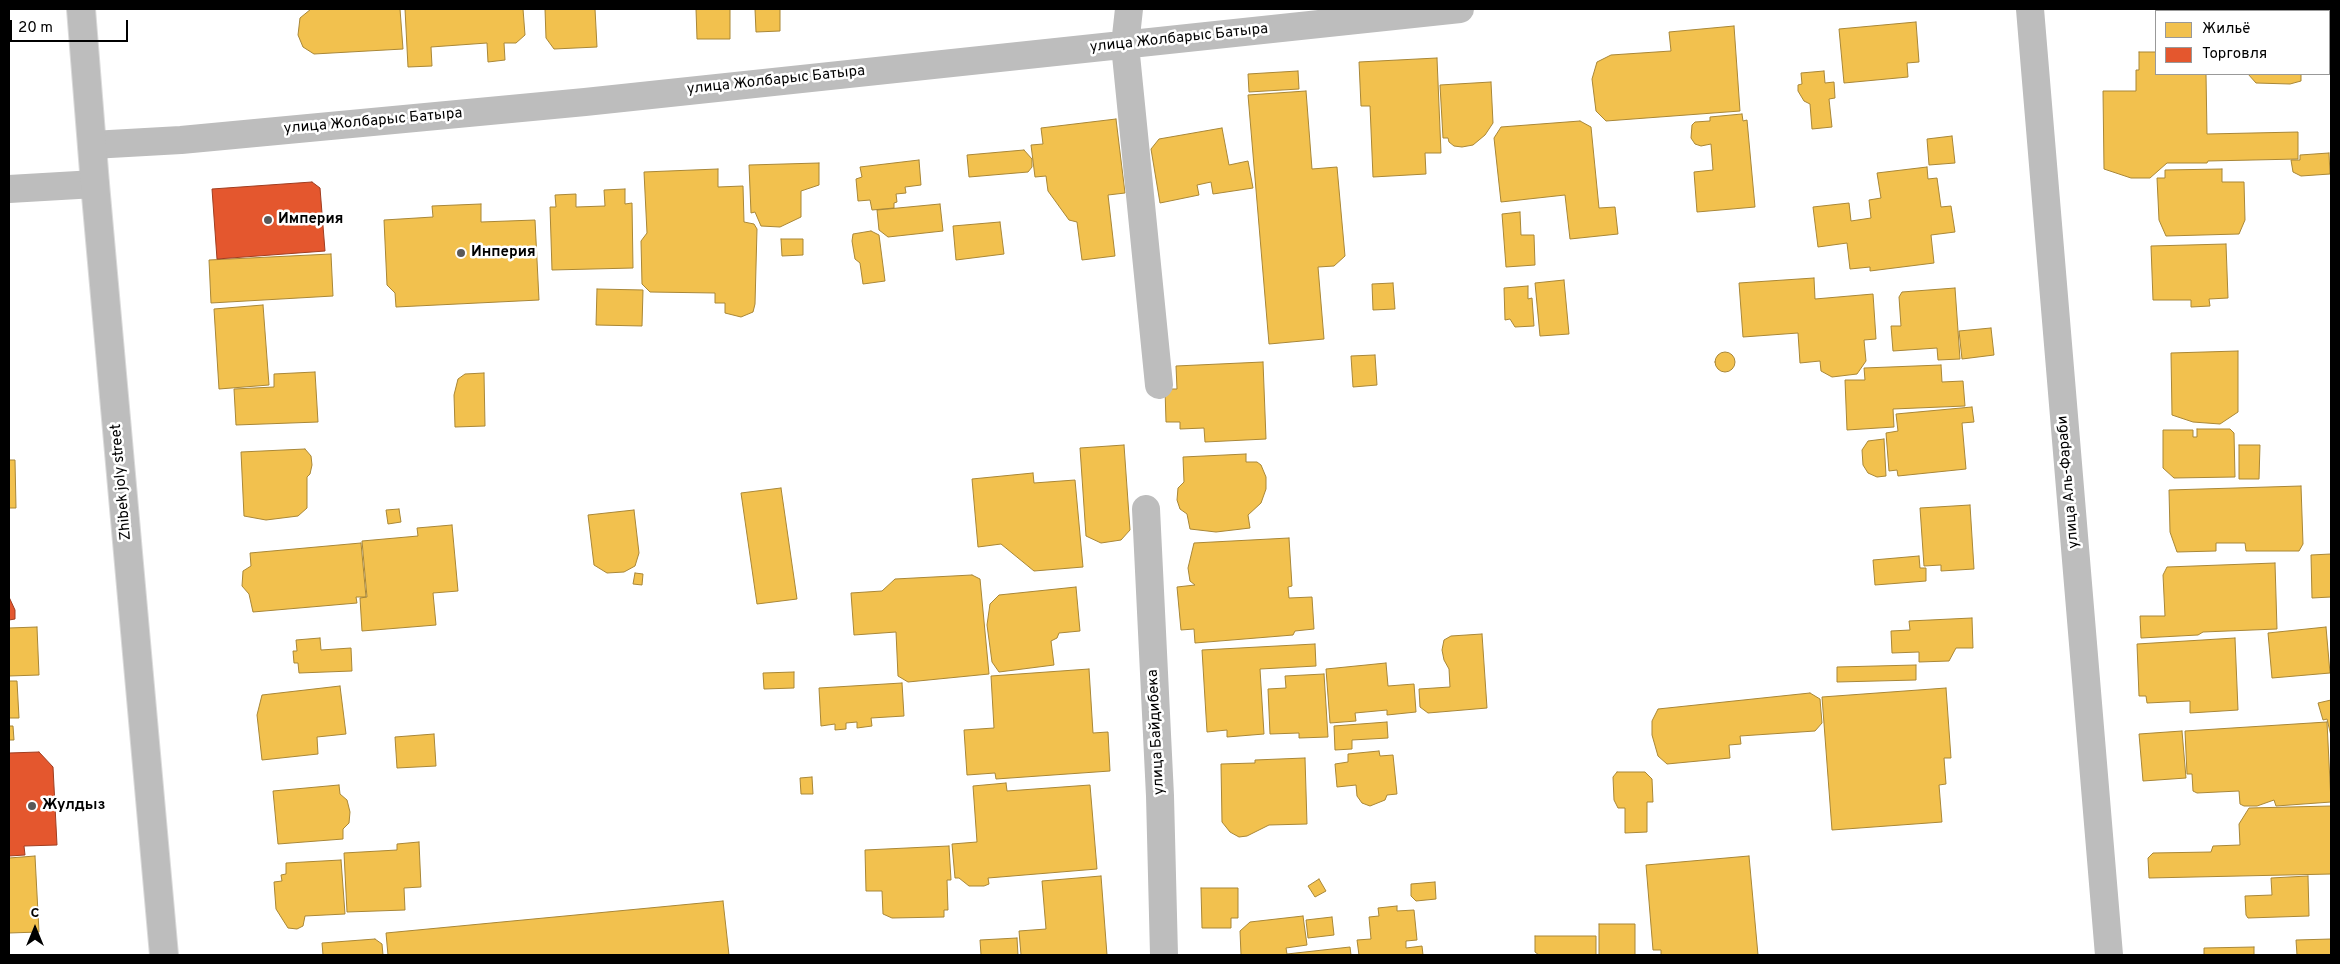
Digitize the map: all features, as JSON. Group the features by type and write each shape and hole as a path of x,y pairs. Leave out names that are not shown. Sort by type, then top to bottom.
{"main road":[{"name":"Zhibek joly street","path":"81,9 164,955"},
{"path":"1129,9 1125,45 1160,386"},
{"name":"улица Жолбарыс Батыра","path":"92,145 181,140 576,103 1460,9"},
{"name":"улица Аль-Фараби","path":"2030,9 2108,955"},
{"path":"9,189 95,184"},
{"name":"улица Байдибека","path":"1146,509 1160,796 1164,955"}],"building: Жильё":[{"path":"311,9 400,9 403,49 314,54 303,47 298,35 300,18"},
{"path":"405,9 523,9 525,35 516,43 504,43 505,60 488,62 487,43 431,47 432,66 408,67"},
{"path":"545,9 595,9 597,47 554,49 546,38"},
{"path":"696,9 730,9 730,39 697,39"},
{"path":"755,9 780,9 780,31 756,32"},
{"path":"2249,9 2324,9 2324,10"},
{"path":"2331,9 2331,74 2330,10 2326,10"},
{"path":"1916,22 1919,62 1907,63 1908,77 1844,83 1839,29"},
{"path":"1734,26 1740,111 1606,121 1596,111 1592,79 1597,62 1611,55 1671,51 1669,32"},
{"path":"2139,52 2155,52 2155,75 2206,75 2207,134 2298,132 2298,159 2167,163 2150,178 2131,178 2104,169 2103,91 2136,91 2136,70 2139,70"},
{"path":"1437,58 1441,153 1425,153 1426,174 1373,177 1370,106 1361,106 1359,62"},
{"path":"1298,71 1299,89 1249,92 1248,74"},
{"path":"1824,71 1825,83 1834,82 1835,98 1829,99 1832,127 1812,129 1810,104 1804,101 1798,91 1798,85 1802,84 1801,73"},
{"path":"2249,75 2301,75 2301,81 2290,84 2256,83"},
{"path":"1491,82 1493,123 1485,135 1473,145 1454,146 1449,142 1448,138 1443,138 1440,85"},
{"path":"1306,91 1312,169 1337,167 1345,256 1334,266 1318,267 1324,339 1269,344 1248,95"},
{"path":"1742,114 1743,121 1747,120 1755,207 1697,212 1694,172 1713,170 1711,144 1701,146 1695,144 1691,138 1692,125 1695,122 1710,121 1710,117"},
{"path":"1116,119 1125,193 1108,195 1115,256 1082,260 1077,222 1069,220 1048,191 1046,176 1035,177 1031,145 1043,144 1041,128"},
{"path":"1580,121 1591,127 1599,208 1615,207 1618,234 1570,239 1565,195 1501,202 1494,138 1501,127"},
{"path":"1222,128 1229,165 1248,161 1253,188 1213,194 1211,182 1197,185 1199,195 1160,203 1151,149 1159,139"},
{"path":"1952,136 1955,163 1929,165 1927,139"},
{"path":"1024,150 1032,159 1032,167 1028,172 969,177 967,155"},
{"path":"2329,153 2330,174 2301,176 2293,172 2291,160 2300,160 2300,155"},
{"path":"919,160 921,185 905,187 906,193 896,194 897,202 894,203 894,208 872,210 870,200 858,201 856,179 862,177 860,167"},
{"path":"819,163 819,185 801,191 801,217 780,227 761,226 755,212 751,213 749,165"},
{"path":"1927,167 1928,179 1937,178 1941,207 1951,206 1955,232 1931,235 1934,263 1870,271 1870,267 1850,269 1847,243 1818,247 1813,207 1849,203 1851,221 1871,218 1869,200 1881,198 1877,173"},
{"path":"718,169 718,187 743,186 744,222 754,224 757,229 755,304 753,312 741,317 725,313 725,303 715,303 715,293 650,292 642,284 641,241 647,233 644,172"},
{"path":"2222,169 2222,182 2244,182 2245,220 2239,234 2166,236 2159,220 2157,178 2165,178 2165,170"},
{"path":"625,189 625,204 632,203 633,268 552,270 550,207 556,207 555,195 576,194 576,207 605,206 604,190"},
{"name":"Инперия","path":"481,204 481,222 535,220 539,300 396,307 395,293 387,285 384,220 433,217 432,206"},
{"path":"940,204 943,231 888,237 879,230 877,210"},
{"path":"1520,212 1521,235 1534,235 1535,265 1506,267 1502,214"},
{"path":"1000,222 1004,254 956,260 953,226"},
{"path":"871,231 879,235 885,281 863,284 860,263 855,259 852,241 853,234"},
{"path":"781,239 803,239 803,255 782,256"},
{"path":"2226,244 2228,298 2209,299 2210,306 2191,307 2191,300 2153,300 2151,246"},
{"path":"331,254 333,296 211,303 209,260"},
{"path":"1814,278 1815,299 1873,294 1876,339 1864,340 1866,361 1857,374 1832,377 1821,371 1820,361 1800,363 1798,333 1743,337 1739,283"},
{"path":"1564,280 1569,334 1540,336 1535,283"},
{"path":"1393,283 1395,309 1373,310 1372,284"},
{"path":"1528,286 1528,299 1532,298 1534,326 1515,327 1510,319 1505,320 1504,288"},
{"path":"1955,288 1960,359 1938,360 1937,348 1893,351 1891,326 1901,326 1899,297 1902,292"},
{"path":"597,289 643,290 642,326 596,325"},
{"path":"263,305 269,385 219,389 214,309"},
{"path":"1991,328 1994,355 1962,359 1959,331"},
{"path":"2238,351 2238,412 2220,424 2193,422 2172,415 2171,353"},
{"path":"1721,352 1729,352 1735,358 1735,366 1729,372 1721,372 1715,366 1715,358"},
{"path":"1375,355 1377,385 1353,387 1351,356"},
{"path":"1263,362 1266,439 1205,442 1204,428 1180,429 1180,422 1166,422 1165,389 1177,389 1176,366"},
{"path":"1941,365 1942,382 1963,381 1965,406 1893,409 1894,427 1847,430 1845,380 1865,380 1864,368"},
{"path":"315,372 318,422 236,425 234,389 274,387 274,374"},
{"path":"484,373 485,426 455,427 454,395 458,379 465,374"},
{"path":"1972,407 1974,422 1962,423 1966,469 1898,476 1897,470 1889,471 1886,433 1898,431 1896,414"},
{"path":"2197,429 2230,429 2234,433 2235,477 2174,478 2163,468 2163,430 2193,430 2193,437 2197,437"},
{"path":"1884,439 1886,476 1877,477 1868,473 1863,465 1862,450 1868,441"},
{"path":"1124,445 1130,530 1121,540 1101,543 1086,536 1080,448"},
{"path":"2239,445 2260,445 2259,479 2239,479"},
{"path":"305,449 311,456 312,465 310,474 307,477 307,508 298,516 266,520 244,516 241,452"},
{"path":"1246,454 1246,462 1257,462 1261,465 1266,477 1266,489 1261,503 1248,515 1250,528 1216,532 1190,529 1187,514 1180,509 1177,500 1178,488 1184,482 1183,457"},
{"path":"9,460 15,460 16,508 9,508"},
{"path":"1033,473 1034,483 1075,480 1083,567 1034,571 1001,544 978,547 972,479"},
{"path":"2301,486 2303,544 2299,551 2246,551 2245,543 2216,543 2216,551 2177,552 2170,532 2169,490"},
{"path":"781,488 797,599 757,604 741,493"},
{"path":"1970,505 1974,569 1941,571 1941,565 1924,566 1920,508"},
{"path":"399,509 401,522 388,524 386,510"},
{"path":"634,510 639,553 635,566 624,572 607,573 594,565 588,515"},
{"path":"452,525 458,591 433,593 436,625 362,631 360,598 367,597 362,541 418,536 417,528"},
{"path":"1289,538 1292,586 1288,587 1289,598 1312,597 1314,629 1295,631 1293,635 1195,643 1194,629 1181,630 1177,587 1195,585 1190,581 1188,568 1194,543"},
{"path":"361,543 366,597 356,597 357,603 253,612 249,594 242,586 243,571 251,566 250,553"},
{"path":"2331,554 2331,597 2312,598 2311,555"},
{"path":"1919,556 1920,568 1926,568 1926,581 1875,585 1873,560"},
{"path":"2275,563 2277,629 2203,632 2198,635 2141,638 2140,616 2165,616 2163,575 2167,567"},
{"path":"635,573 643,574 642,585 633,584"},
{"path":"972,575 980,579 989,674 908,682 898,676 896,632 854,635 851,593 882,591 895,579"},
{"path":"1076,587 1080,631 1059,633 1057,638 1051,641 1054,665 999,672 992,662 987,625 990,604 999,595"},
{"path":"1972,618 1973,648 1956,648 1949,661 1919,662 1919,652 1892,653 1891,631 1910,630 1909,621"},
{"path":"37,627 39,675 9,676 9,628"},
{"path":"2326,627 2330,673 2272,678 2268,633"},
{"path":"1482,634 1487,708 1428,713 1420,707 1419,689 1450,687 1449,669 1444,660 1442,650 1444,640 1451,636"},
{"path":"320,638 321,650 351,648 352,671 299,673 298,663 294,663 293,651 297,651 296,640"},
{"path":"2235,638 2238,710 2190,713 2190,701 2147,703 2146,696 2139,696 2137,644"},
{"path":"1315,644 1316,666 1260,669 1264,734 1227,737 1227,730 1207,732 1202,650"},
{"path":"1386,663 1388,686 1414,684 1416,712 1387,715 1387,710 1355,713 1356,721 1330,723 1326,669"},
{"path":"1916,665 1916,680 1837,682 1837,667"},
{"path":"1089,669 1093,733 1108,732 1110,771 996,779 995,773 967,775 964,730 994,728 991,676"},
{"path":"794,672 794,688 764,689 763,673"},
{"path":"1324,674 1328,737 1299,738 1299,733 1270,734 1268,689 1286,688 1285,676"},
{"path":"9,681 17,681 19,718 9,718"},
{"path":"902,683 904,716 871,718 872,726 857,728 857,722 846,723 846,729 835,730 835,724 821,726 819,688"},
{"path":"340,686 346,734 317,737 318,754 262,760 257,715 262,695"},
{"path":"1946,688 1951,758 1944,758 1946,784 1939,785 1942,822 1832,830 1822,697"},
{"path":"1810,693 1820,699 1822,723 1815,731 1740,736 1741,744 1729,745 1730,758 1667,764 1658,756 1652,735 1652,721 1658,709"},
{"path":"2331,700 2331,736 2327,719 2323,720 2318,703"},
{"path":"1387,722 1388,738 1352,740 1352,749 1335,750 1334,726"},
{"path":"2327,722 2331,802 2276,806 2274,800 2257,806 2244,806 2240,804 2239,791 2197,793 2193,791 2192,774 2187,774 2185,731"},
{"path":"9,726 13,726 14,740 9,740"},
{"path":"2182,731 2186,778 2143,781 2139,734"},
{"path":"434,734 436,766 397,768 395,737"},
{"path":"1379,751 1380,756 1393,755 1397,794 1387,795 1385,800 1370,806 1362,803 1357,796 1356,785 1337,787 1335,764 1348,762 1348,754"},
{"path":"1305,758 1307,824 1269,825 1247,836 1239,837 1230,832 1222,822 1221,764 1255,763 1255,760"},
{"path":"1617,772 1645,772 1652,779 1653,802 1647,802 1647,832 1625,833 1625,808 1618,808 1614,800 1613,777"},
{"path":"812,777 813,794 801,794 800,778"},
{"path":"1006,783 1007,791 1090,785 1097,869 988,878 989,884 984,886 969,886 959,878 955,878 952,844 977,842 973,786"},
{"path":"339,785 340,794 347,800 350,812 349,823 343,829 343,839 278,844 273,791"},
{"path":"2331,806 2331,874 2149,878 2148,858 2153,853 2211,852 2213,846 2240,845 2239,824 2249,808"},
{"path":"419,842 421,887 404,888 405,910 347,912 344,853 397,850 397,844"},
{"path":"949,846 951,880 947,880 948,910 944,910 944,917 892,918 883,914 882,891 866,891 865,850"},
{"path":"35,856 39,932 9,933 9,858"},
{"path":"1749,856 1758,955 1661,955 1661,950 1653,950 1646,865"},
{"path":"341,860 345,914 305,916 303,926 297,929 288,928 276,909 274,882 282,881 281,875 286,874 286,863"},
{"path":"1101,876 1107,955 1021,955 1019,931 1046,929 1042,881"},
{"path":"2308,876 2309,916 2248,918 2246,915 2245,896 2272,895 2271,878"},
{"path":"1319,879 1326,891 1315,897 1308,886"},
{"path":"1435,882 1436,899 1416,901 1411,896 1411,884"},
{"path":"1201,888 1238,888 1238,918 1231,918 1231,928 1202,928"},
{"path":"723,901 729,955 388,955 386,933"},
{"path":"1397,906 1397,911 1414,910 1417,940 1406,941 1406,948 1422,946 1423,955 1359,955 1357,940 1371,939 1369,917 1379,916 1378,908"},
{"path":"1303,916 1307,945 1286,948 1287,954 1350,947 1351,955 1241,955 1240,931 1250,922"},
{"path":"1332,917 1334,935 1308,938 1306,920"},
{"path":"1599,924 1635,924 1635,955 1599,955"},
{"path":"1535,936 1596,936 1596,955 1539,955 1535,952"},
{"path":"1017,938 1018,955 981,955 980,940"},
{"path":"375,939 382,944 383,955 323,955 322,943"},
{"path":"2331,939 2331,955 2297,955 2296,940"},
{"path":"2254,947 2254,955 2204,955 2204,948"}],"building: Торговля":[{"name":"Империя","path":"312,182 320,188 325,251 217,259 212,189"},
{"path":"9,597 15,610 15,619 9,620"},
{"name":"Жулдыз","path":"39,752 53,767 57,845 24,846 25,855 9,856 9,753"}],"place":[{"name":"Империя","path":"268,220"},
{"name":"Инперия","path":"461,253"},
{"name":"Жулдыз","path":"32,806"}]}
